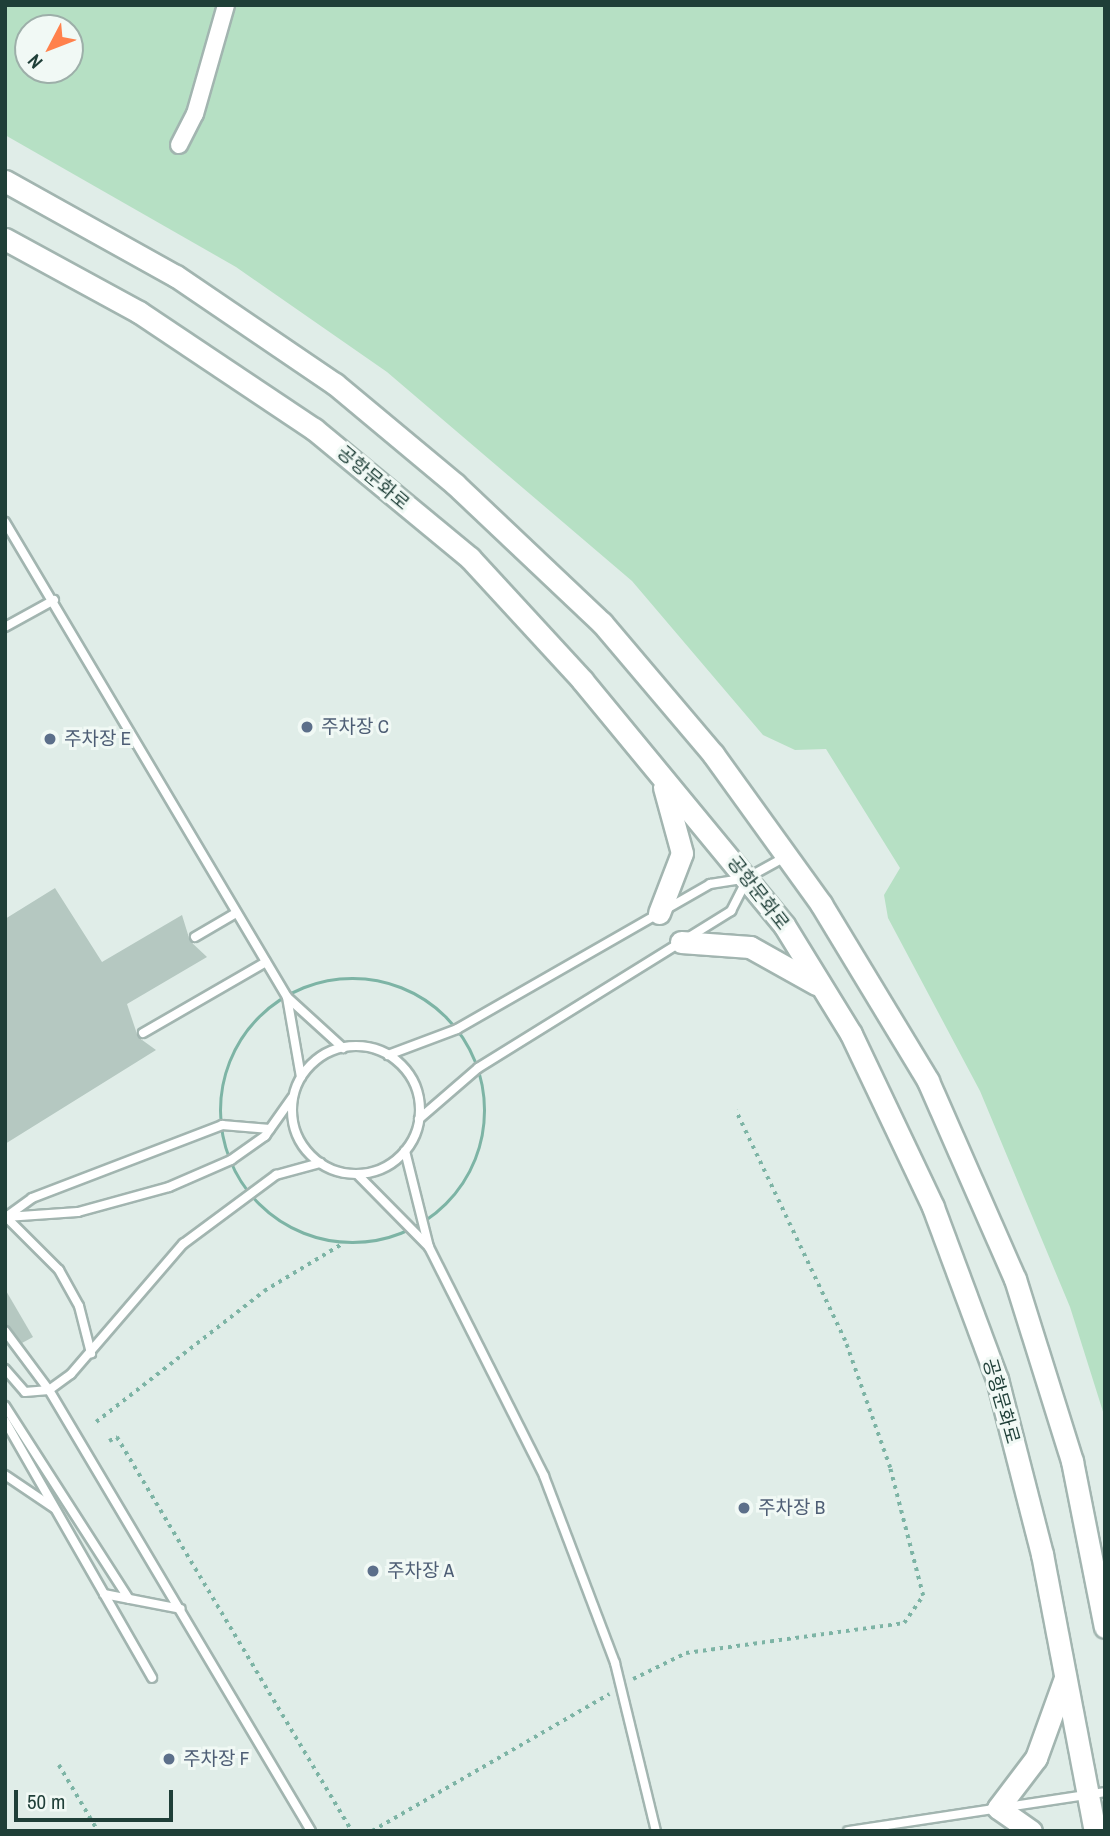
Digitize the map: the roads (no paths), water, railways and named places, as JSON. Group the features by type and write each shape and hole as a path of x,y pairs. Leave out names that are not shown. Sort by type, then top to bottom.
{"street":[{"path":"178,145 195,114 226,5"},
{"path":"5,181 176,276 335,384 455,484 602,623 713,754 787,855 928,1080 1015,1279 1072,1461 1105,1627"},
{"name":"공항문화로","path":"5,239 139,312 314,429 470,558 657,769 747,878 824,990 933,1207 997,1379 1066,1673 1098,1793 1095,1831"},
{"path":"657,769 679,826 682,853 660,913"},
{"path":"681,942 750,947 824,990"},
{"path":"1031,1831 998,1808 1052,1727 1066,1673"}],"lane":[{"path":"5,522 54,600 287,996 343,1048 388,1055 457,1030 710,884 747,878 787,855"},
{"path":"5,627 54,600"},
{"path":"656,1831 621,1686 544,1475 429,1247 405,1151 419,1119 478,1068 731,911 747,878"},
{"path":"195,937 236,913"},
{"path":"143,1033 266,962"},
{"path":"287,996 301,1077"},
{"path":"6,1217 78,1212 169,1187 230,1160 270,1129 293,1096 301,1077 343,1048"},
{"path":"388,1055 413,1083 419,1119"},
{"path":"293,1096 296,1133 320,1163"},
{"path":"6,1217 32,1198 222,1125 270,1129"},
{"path":"358,1175 405,1151"},
{"path":"5,1369 25,1392 49,1390 90,1353 183,1244 249,1192 276,1175 320,1163 358,1175 429,1247"},
{"path":"6,1217 59,1270 79,1306 90,1353"},
{"path":"5,1331 49,1390 311,1831"},
{"path":"5,1406 129,1599"},
{"path":"5,1421 152,1678"},
{"path":"5,1475 55,1508"},
{"path":"104,1594 181,1609"},
{"path":"849,1831 1098,1793"}],"place":[{"name":"주차장 C","path":"307,727"},
{"name":"주차장 E","path":"50,739"},
{"name":"주차장 B","path":"744,1508"},
{"name":"주차장 A","path":"373,1571"},
{"name":"주차장 F","path":"169,1759"}]}
